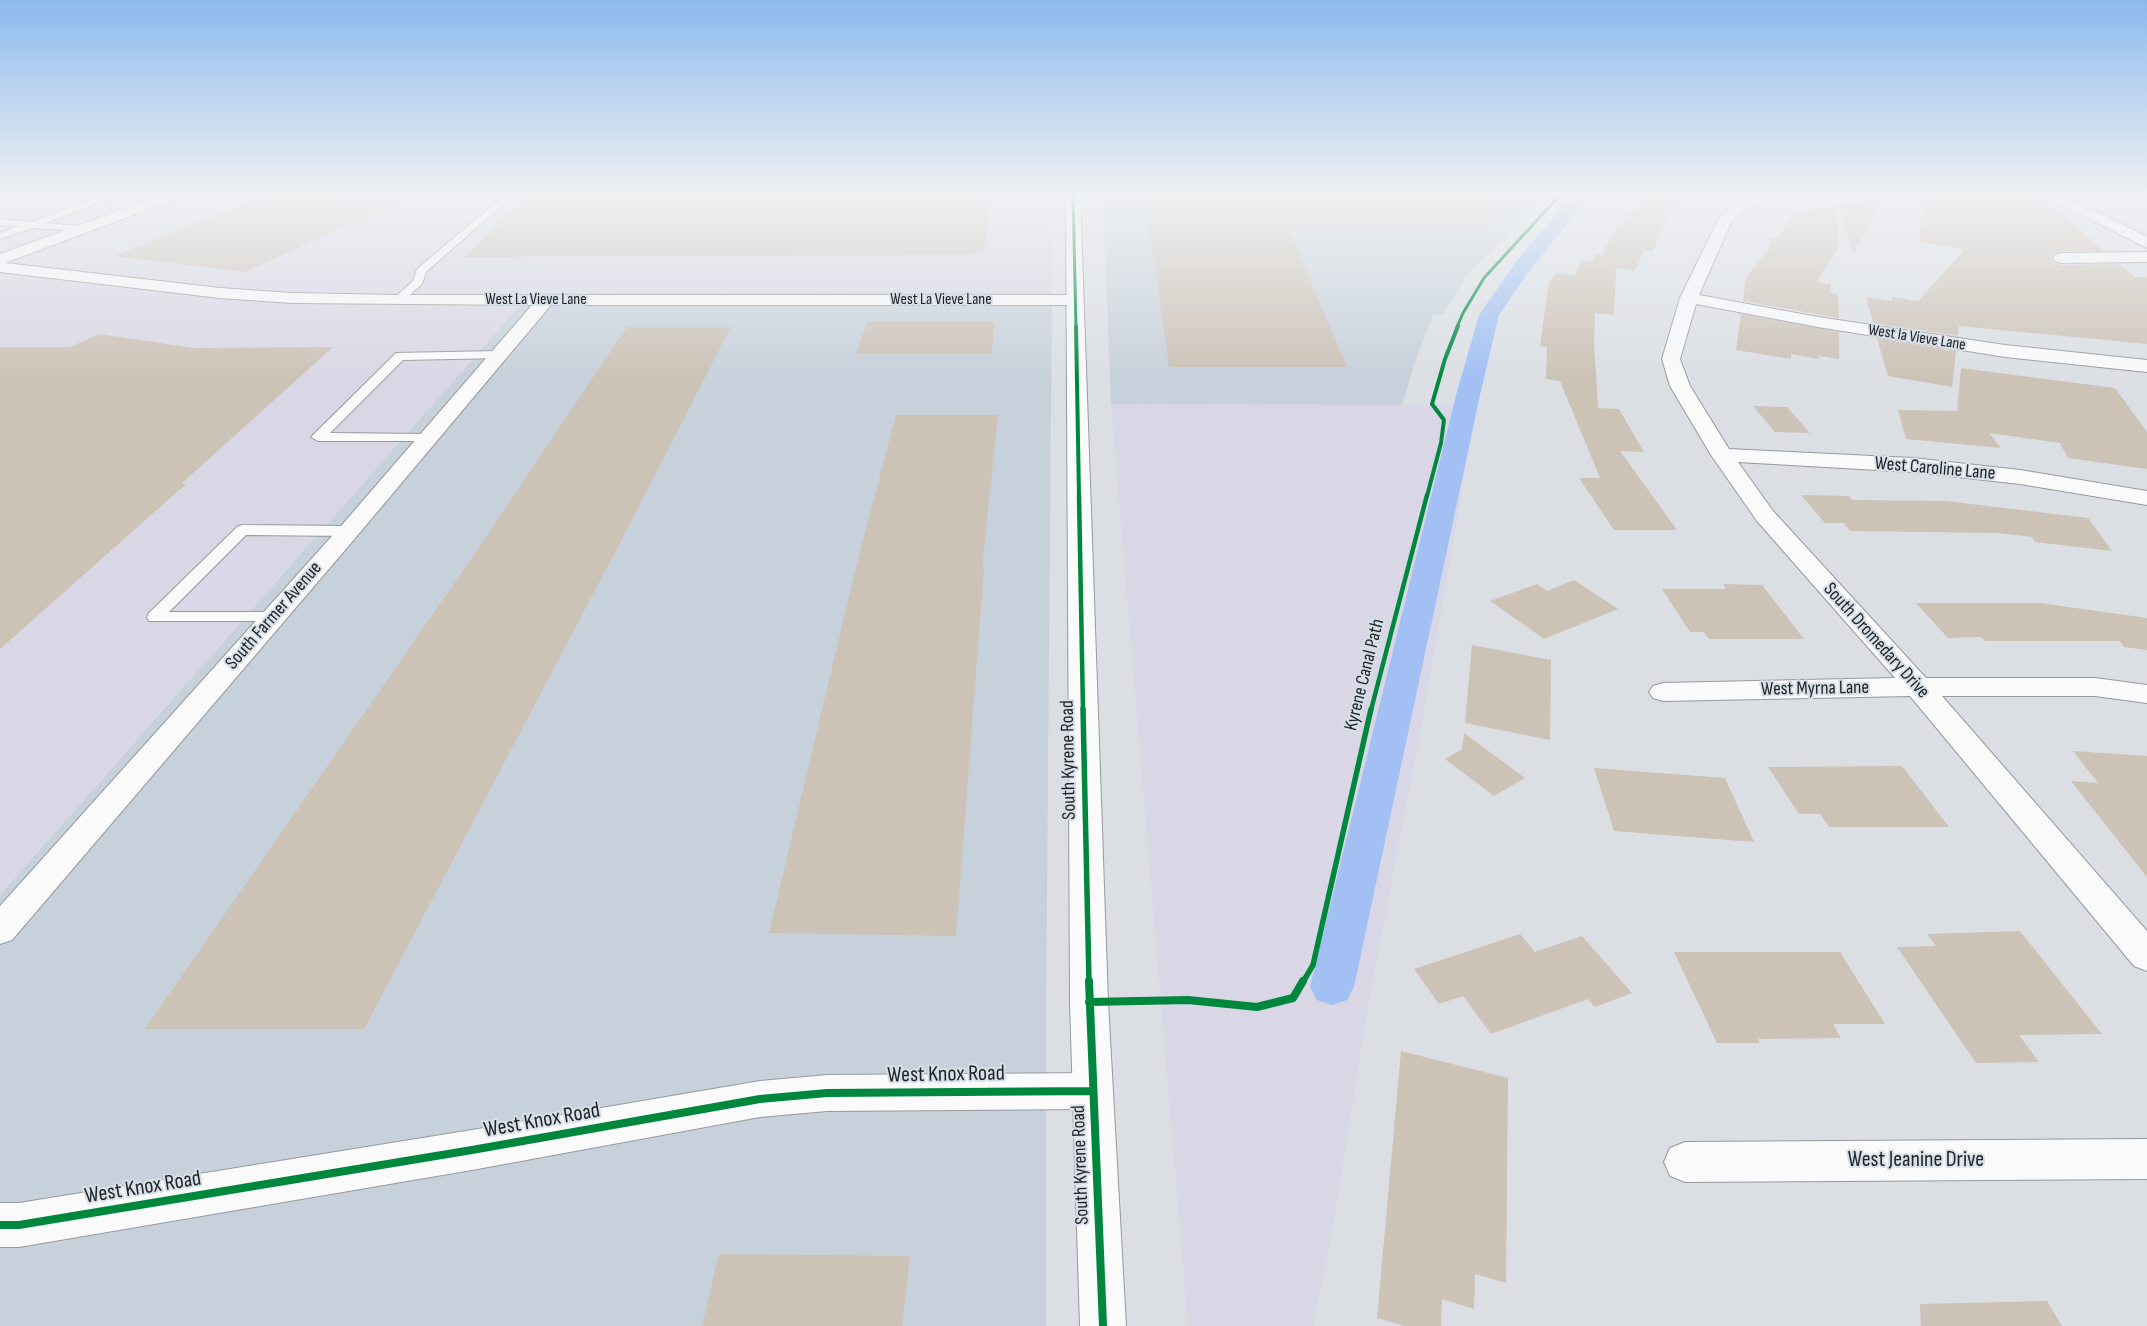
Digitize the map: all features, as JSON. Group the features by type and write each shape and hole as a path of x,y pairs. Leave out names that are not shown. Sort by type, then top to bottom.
{"street":[{"name":"South Kyrene Road","path":"1074,256 1093,1091 1103,1326"},
{"name":"South Dromedary Drive","path":"1708,256 1689,298 1671,359 1680,386 1722,455 1765,516 1918,687 2147,956"},
{"path":"2061,258 2147,257"},
{"name":"West La Vieve Lane","path":"0,266 258,297 398,300 1074,300"},
{"name":"West la Vieve Lane","path":"1689,298 1818,322 2005,351 2147,366"},
{"name":"South Farmer Avenue","path":"0,930 349,531 546,300"},
{"name":"West Caroline Lane","path":"1722,455 1913,465 2020,477 2147,498"},
{"name":"West Myrna Lane","path":"1663,692 1918,687 2095,687 2147,694"},
{"name":"West Knox Road","path":"0,1225 19,1225 490,1147 760,1099 827,1093 1093,1091"},
{"name":"West Jeanine Drive","path":"1685,1162 2147,1158"}],"lane":[{"path":"398,300 418,282 421,271 438,256"},
{"path":"428,438 318,437 400,356 498,355"},
{"path":"274,617 156,617 242,530 349,531"}],"shaded area":[{"path":"0,256 1052,256 1052,292 531,293 0,895"},
{"path":"1105,256 1486,256 1468,273 1443,314 1433,315 1413,368 1402,406 1111,404"},
{"path":"1052,292 1046,1018 1046,1326 0,1326 0,895 531,293"},
{"path":"1111,404 1477,405 1422,723 1369,1001 1329,1251 1313,1326 1188,1326"}],"building":[{"path":"114,256 280,256 245,272"},
{"path":"465,256 747,256 464,257"},
{"path":"1153,256 1300,256 1347,367 1169,367"},
{"path":"1595,256 1641,256 1635,271 1616,268 1614,315 1595,313 1594,342 1598,408 1619,409 1644,452 1620,451 1677,530 1614,530 1579,478 1600,478 1560,381 1546,379 1547,347 1540,346 1549,282 1556,273 1574,276 1583,260 1592,262"},
{"path":"1763,256 1833,256 1817,282 1831,284 1830,293 1838,294 1839,318 1743,301 1746,278"},
{"path":"1959,256 2052,256 2053,262 2061,265 2120,264 2135,277 2147,277 2147,344 1959,326 1958,336 1873,323 1866,297 1893,301 1892,297 1918,301"},
{"path":"1741,314 1839,332 1839,359 1819,356 1819,359 1791,354 1791,359 1736,350"},
{"path":"867,322 995,322 991,354 856,354"},
{"path":"627,327 731,327 623,537 364,1029 145,1029 467,565"},
{"path":"99,334 194,348 333,347 181,484 186,484 0,649 0,347 70,347"},
{"path":"1877,338 1956,351 1952,387 1888,376"},
{"path":"1961,368 2115,388 2147,432 2147,469 2068,458 2060,443 1989,433 2001,448 1906,439 1898,410 1957,411"},
{"path":"1753,406 1787,407 1810,433 1775,432"},
{"path":"896,415 998,415 982,567 984,567 956,936 769,933 856,567"},
{"path":"1801,495 1849,496 1852,500 1946,501 2088,518 2112,551 2035,542 2032,537 1997,533 1850,531 1844,523 1825,523"},
{"path":"1574,580 1618,609 1544,639 1490,601 1537,584 1547,591"},
{"path":"1723,584 1762,585 1804,639 1709,639 1704,632 1690,632 1662,589 1726,589"},
{"path":"1916,603 2040,603 2147,618 2147,650 2124,647 2120,641 1985,641 1981,637 1948,638"},
{"path":"1472,645 1551,660 1550,740 1465,723"},
{"path":"1464,733 1525,778 1494,796 1445,759 1462,749"},
{"path":"2073,751 2147,756 2147,877 2071,781 2098,783"},
{"path":"1902,766 1949,827 1829,827 1820,814 1799,814 1768,767"},
{"path":"1594,768 1725,778 1754,842 1614,831"},
{"path":"2020,931 2102,1034 2019,1035 2039,1062 1976,1063 1897,947 1936,946 1927,934"},
{"path":"1520,934 1535,952 1582,936 1632,993 1595,1007 1588,999 1491,1034 1463,996 1439,1004 1414,969"},
{"path":"1674,952 1840,952 1885,1024 1833,1024 1841,1038 1758,1039 1760,1043 1717,1043"},
{"path":"1401,1051 1508,1078 1506,1283 1475,1274 1474,1309 1442,1299 1441,1326 1405,1326 1377,1318"},
{"path":"719,1254 910,1256 902,1326 702,1326"},
{"path":"2047,1301 2062,1326 1921,1326 1920,1304"}],"waterway":[{"path":"1332,987 1468,395 1489,315 1531,256"}],"cycle path":[{"path":"1074,256 1089,1002 1103,1326"},
{"name":"Kyrene Canal Path","path":"1089,1002 1188,1000 1257,1007 1293,998 1313,965 1376,689 1441,443 1444,420 1432,404 1445,359 1463,313 1484,278 1504,256"},
{"path":"0,1225 19,1225 472,1150 760,1099 827,1093 1093,1091"}]}
